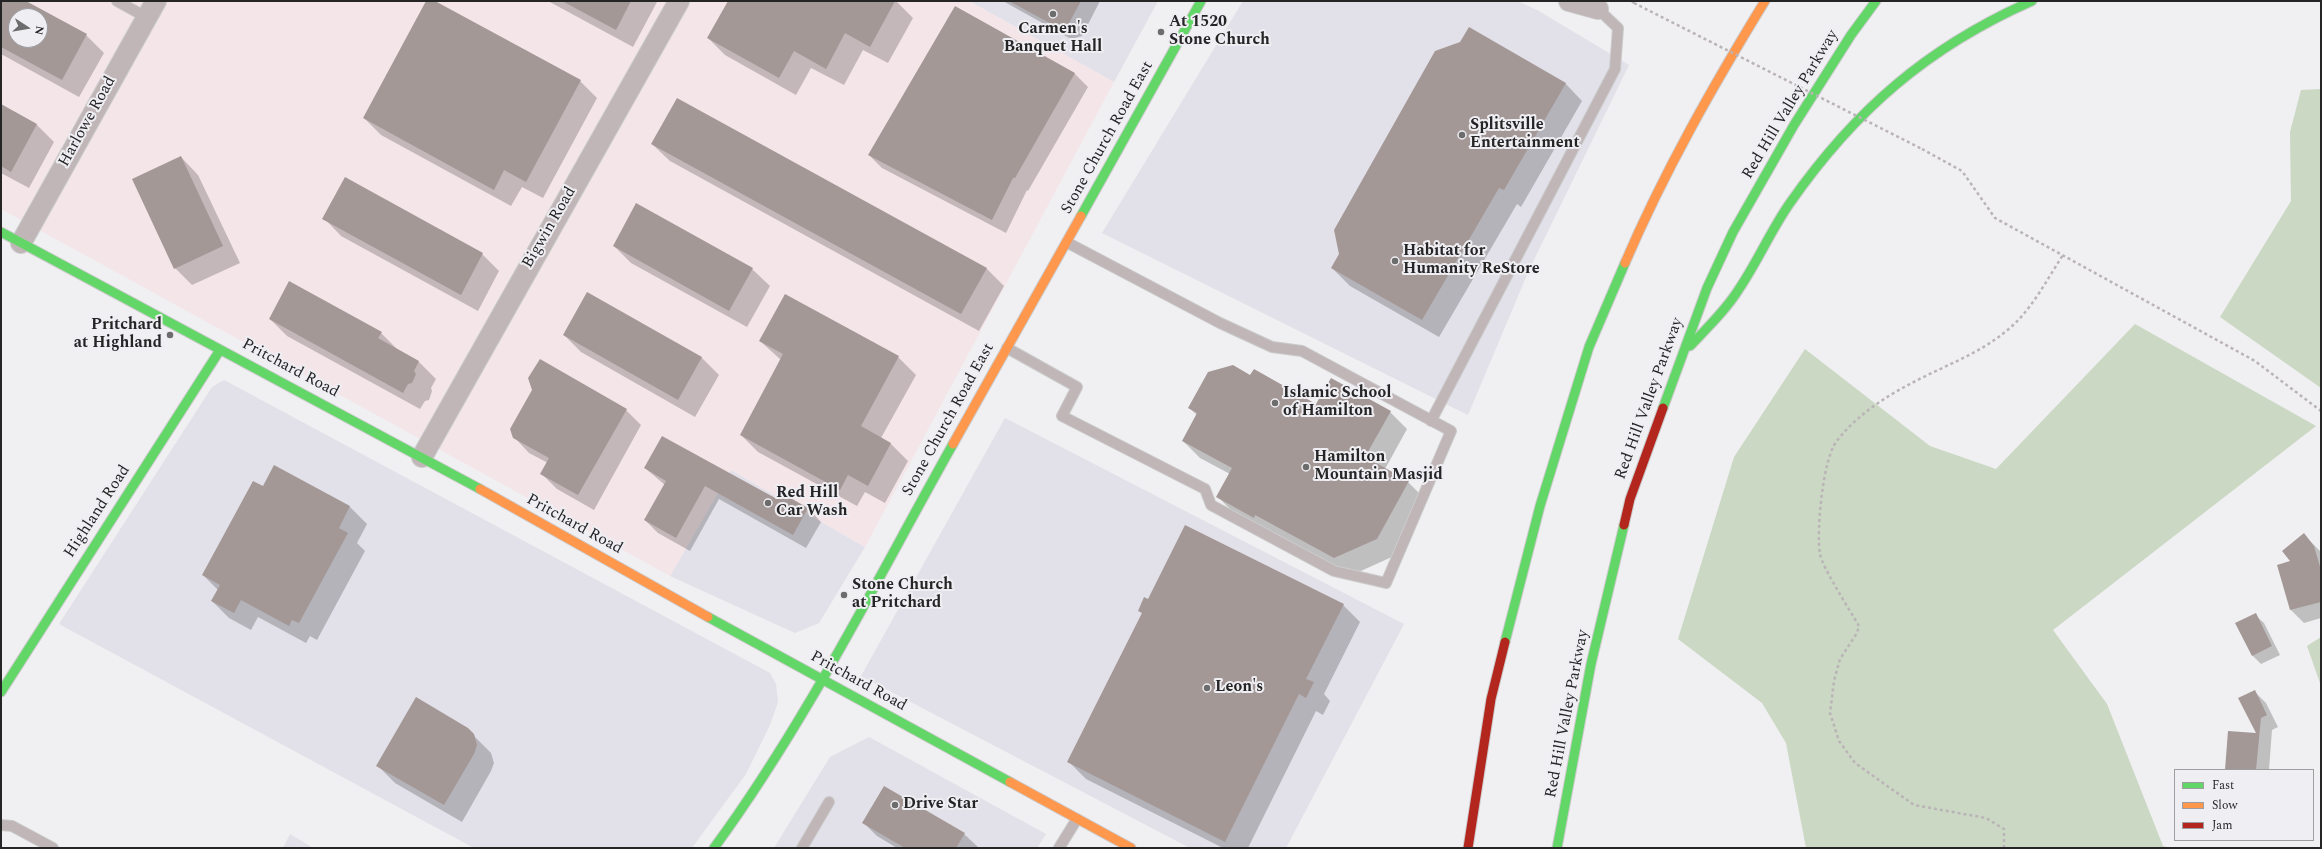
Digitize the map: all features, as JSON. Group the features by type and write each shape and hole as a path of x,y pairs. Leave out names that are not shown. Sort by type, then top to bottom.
{"main road":[{"name":"Stone Church Road East","path":"714,848 748,803 822,680 1007,348 1068,243 1201,1"},
{"path":"1468,848 1491,699 1540,506 1589,347 1648,210 1710,91 1765,1"},
{"name":"Red Hill Valley Parkway","path":"1557,848 1591,664 1630,499 1682,354 1707,288 1733,232 1794,125 1851,35 1876,1"},
{"path":"1682,354 1731,300 1789,203 1830,150 1868,107 1909,72 1943,48 1981,24 2032,1"},
{"name":"Pritchard Road","path":"1,232 422,457 822,680 1131,848"},
{"name":"Highland Road","path":"1,692 220,350"}],"street":[{"name":"Bigwin Road","path":"422,457 679,1"},
{"path":"1569,1 1598,9"},
{"name":"Harlowe Road","path":"21,243 151,9"}],"lane":[{"path":"117,1 151,9"},
{"path":"1432,420 1615,69 1618,28 1598,9"},
{"path":"1007,348 1077,387 1062,416 1205,489 1211,505 1334,571 1386,584 1451,431 1302,351 1272,347 1220,323 1068,243"},
{"path":"802,848 829,802"},
{"path":"1060,848 1077,819"},
{"path":"1,824 12,826 53,848"}],"path":[{"path":"1633,2 1922,148 1962,172 1995,218 2063,254 2255,361 2321,411"},
{"path":"2004,848 2004,829 1986,818 1914,805 1855,763 1839,741 1830,713 1834,681 1840,659 1857,633 1859,626 1820,556 1819,519 1823,483 1835,443 1859,417 1909,384 1961,360 2006,332 2034,300 2063,254"}],"shaded area":[{"path":"1,1 969,1 1114,82 865,547 731,470 670,576 1,209"},
{"path":"969,1 1158,1 1114,82"},
{"path":"1243,1 1517,1 1537,10 1629,65 1529,270 1468,415 1102,233"},
{"path":"224,380 770,673 776,684 778,702 770,725 746,774 694,845 691,848 474,848 59,624 212,387"},
{"path":"1005,418 1404,624 1286,848 1190,848 861,676"},
{"path":"731,470 865,547 819,623 795,633 670,576"},
{"path":"869,737 1046,834 1037,848 774,848 830,757"},
{"path":"290,834 313,848 283,848"}],"green space":[{"path":"2321,89 2321,388 2220,317 2291,201 2290,132 2301,90"},
{"path":"2135,324 2316,426 2053,630 2107,704 2163,846 2171,848 1806,848 1786,743 1762,703 1678,639 1734,457 1805,349 1930,446 1996,469"},
{"path":"2321,637 2321,686 2307,646"}],"building":[{"path":"1,1 26,1 39,8 8,8 8,48 48,48 48,13 87,34 62,80 1,47"},
{"path":"426,1 435,1 581,80 526,182 504,170 494,190 363,118"},
{"path":"562,1 631,1 616,30"},
{"path":"728,1 895,1 870,47 845,33 826,69 794,51 779,78 707,38"},
{"name":"Carmen's Banquet Hall","path":"1009,1 1081,1 1069,23 1057,27"},
{"path":"955,6 1075,73 1015,178 1013,178 992,220 868,155"},
{"name":"Splitsville Entertainment","path":"1469,27 1566,83 1504,190 1499,188 1422,320 1331,268 1339,254 1334,230 1435,51 1460,42"},
{"path":"677,98 987,268 961,314 651,144"},
{"path":"1,104 37,124 11,172 1,166"},
{"path":"181,156 223,246 174,269 132,179"},
{"path":"345,177 483,253 461,295 322,219"},
{"path":"636,203 753,268 729,311 613,246"},
{"path":"289,281 382,332 378,338 419,361 414,371 416,374 412,383 408,384 403,393 269,319"},
{"path":"587,292 702,357 678,400 563,335"},
{"path":"785,294 899,356 861,426 891,443 868,486 848,475 840,490 740,435 783,354 759,341"},
{"path":"540,359 627,409 578,495 540,474 549,458 513,438 510,429 532,390 528,378"},
{"name":"Hamilton Mountain Masjid","path":"1233,365 1250,375 1254,369 1316,404 1331,378 1391,411 1365,457 1409,481 1377,539 1334,558 1255,515 1254,518 1216,497 1232,468 1182,441 1197,413 1188,408 1208,372"},
{"path":"662,436 777,499 780,492 808,508 793,535 705,486 676,538 644,520 666,481 644,468"},
{"path":"274,465 350,506 339,528 348,533 299,623 292,620 289,626 241,600 234,613 211,601 220,585 202,575 253,481 263,486"},
{"name":"Leon's","path":"1185,525 1344,604 1306,679 1314,682 1306,698 1299,694 1225,842 1067,762 1142,613 1138,611 1144,597 1148,599"},
{"path":"2304,533 2314,546 2321,570 2321,602 2290,610 2277,565 2290,561 2282,551"},
{"path":"2256,613 2272,646 2252,656 2235,623"},
{"path":"2255,690 2267,715 2261,718 2256,769 2225,769 2228,731 2256,733 2238,698"},
{"path":"416,697 468,728 474,734 477,745 474,754 444,805 376,766"},
{"name":"Drive Star","path":"884,786 965,833 956,848 905,848 862,823"}],"traffic: fast":[{"path":"1081,216 1201,1"},
{"path":"1663,408 1707,288 1733,232 1794,125 1851,35 1876,1"},
{"path":"1690,346 1716,319 1734,297 1790,203 1815,170 1868,110 1896,84 1959,39 1994,19 2032,1"},
{"path":"1,232 480,489"},
{"path":"1505,642 1540,506 1589,347 1625,263"},
{"path":"1,692 220,350"},
{"path":"714,848 780,751 840,650 953,444"},
{"path":"1557,848 1591,664 1624,525"},
{"path":"708,617 1010,782"}],"traffic: slow":[{"path":"1625,263 1656,196 1690,130 1765,1"},
{"path":"953,444 1081,216"},
{"path":"480,489 708,617"},
{"path":"1010,782 1131,848"}],"traffic: jam":[{"path":"1624,525 1630,499 1663,408"},
{"path":"1468,848 1491,699 1505,642"}],"place":[{"name":"Carmen's Banquet Hall","path":"1053,14"},
{"name":"At 1520 Stone Church","path":"1161,32"},
{"name":"Splitsville Entertainment","path":"1462,135"},
{"name":"Habitat for Humanity ReStore","path":"1395,261"},
{"name":"Pritchard at Highland","path":"170,335"},
{"name":"Islamic School of Hamilton","path":"1275,403"},
{"name":"Hamilton Mountain Masjid","path":"1306,467"},
{"name":"Red Hill Car Wash","path":"768,503"},
{"name":"Stone Church at Pritchard","path":"844,595"},
{"name":"Leon's","path":"1207,688"},
{"name":"Drive Star","path":"895,805"}]}
